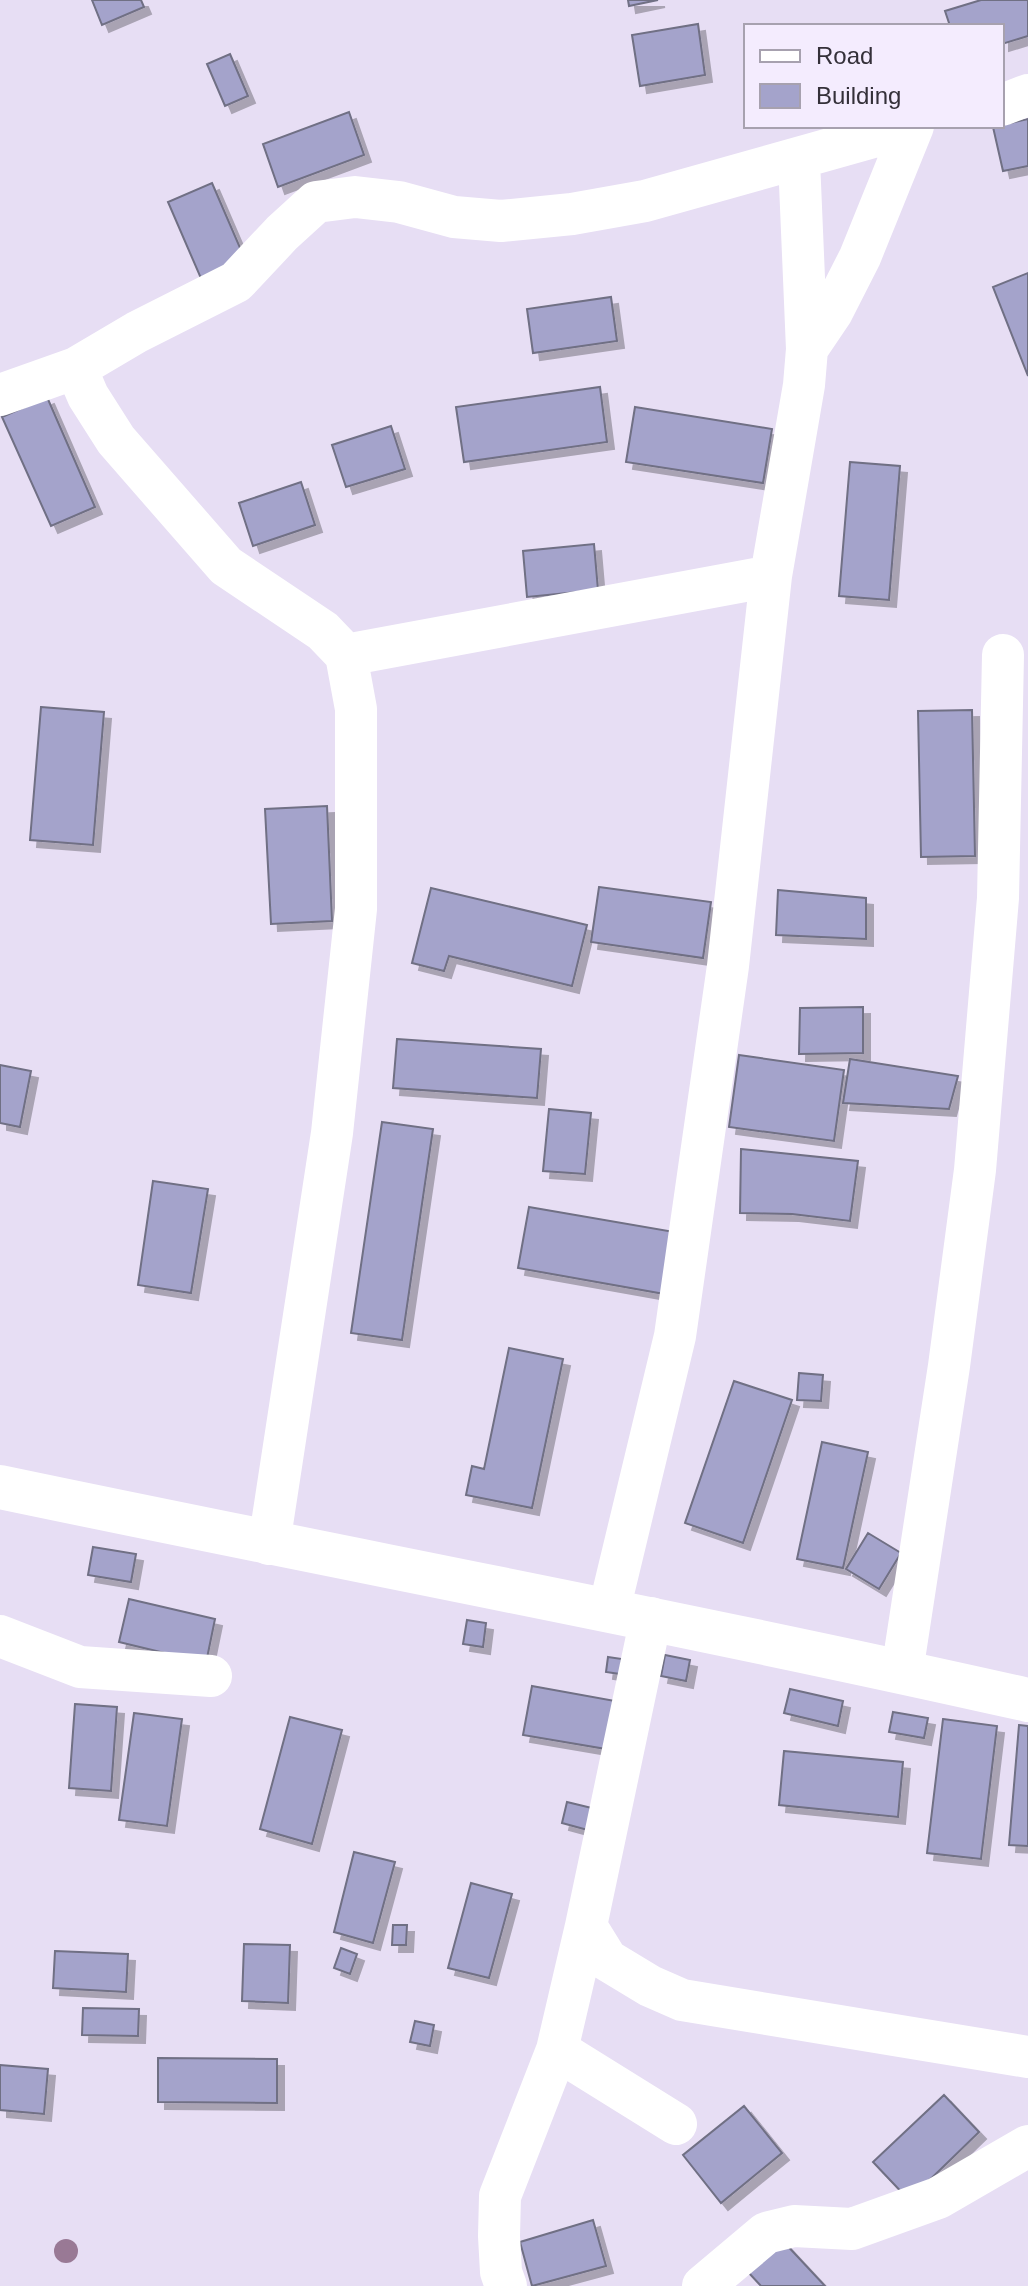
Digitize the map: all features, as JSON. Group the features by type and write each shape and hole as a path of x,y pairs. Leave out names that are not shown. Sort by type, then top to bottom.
{"street":[{"path":"1004,104 1028,95"},
{"path":"0,395 76,368 137,332 236,282 316,202 355,197 399,202 454,217 501,221 572,214 645,201 906,128"},
{"path":"807,349 832,312 860,257 912,128"},
{"path":"609,1610 675,1336 728,966 771,576 804,385 807,349 799,160"},
{"path":"76,368 88,396 116,440 226,566 323,631 346,655 356,709 356,909 332,1133 269,1544"},
{"path":"346,655 771,576"},
{"path":"902,1672 949,1366 975,1170 998,898 1003,655"},
{"path":"0,1487 269,1544 651,1618 1028,1700"},
{"path":"506,2286 501,2272 500,2196 557,2050 651,1618"},
{"path":"0,1636 80,1667 211,1676"},
{"path":"586,1926 607,1960 650,1986 682,2000 1028,2057"},
{"path":"557,2050 676,2124"},
{"path":"703,2286 766,2233 794,2226 852,2229 938,2198 1028,2146"}],"building":[{"path":"92,0 141,0 144,7 102,25"},
{"path":"628,0 658,0 629,6"},
{"path":"981,0 1028,0 1028,36 1004,43 1004,24 949,24 945,11"},
{"path":"698,24 705,75 640,86 632,35"},
{"path":"230,54 248,96 225,106 207,64"},
{"path":"349,112 364,155 278,187 263,144"},
{"path":"1028,119 1028,166 1003,171 993,128 1004,128 1004,124"},
{"path":"212,183 247,264 203,283 168,202"},
{"path":"1028,273 1028,376 993,287"},
{"path":"611,297 617,341 533,353 527,309"},
{"path":"600,387 607,442 464,462 456,407"},
{"path":"47,397 95,507 51,526 2,417"},
{"path":"635,407 772,429 763,483 626,462"},
{"path":"391,426 405,469 346,487 332,445"},
{"path":"850,462 900,466 889,600 839,596"},
{"path":"301,482 315,525 253,546 239,503"},
{"path":"594,544 598,590 527,597 523,551"},
{"path":"41,707 104,712 93,845 30,840"},
{"path":"972,710 975,856 921,857 918,711"},
{"path":"327,806 332,921 271,924 265,809"},
{"path":"599,887 711,902 703,958 591,942"},
{"path":"431,888 587,925 572,986 449,956 444,971 412,963"},
{"path":"778,890 866,898 866,939 776,935"},
{"path":"863,1007 863,1053 799,1054 800,1008"},
{"path":"397,1039 541,1049 537,1098 393,1088"},
{"path":"739,1055 844,1070 834,1141 729,1127"},
{"path":"850,1059 958,1076 949,1109 843,1103"},
{"path":"0,1065 31,1071 20,1127 0,1123"},
{"path":"549,1109 591,1113 585,1174 543,1171"},
{"path":"382,1122 433,1129 402,1340 351,1333"},
{"path":"741,1149 858,1161 850,1221 792,1214 740,1213"},
{"path":"153,1181 208,1189 191,1293 138,1285"},
{"path":"529,1207 680,1233 670,1295 518,1268"},
{"path":"509,1348 563,1359 532,1508 466,1495 472,1466 484,1469"},
{"path":"799,1373 823,1375 821,1401 797,1400"},
{"path":"734,1381 792,1400 743,1543 685,1523"},
{"path":"822,1442 868,1452 843,1568 797,1559"},
{"path":"868,1533 901,1553 879,1589 846,1569"},
{"path":"93,1547 136,1554 131,1582 88,1575"},
{"path":"129,1599 215,1619 206,1663 119,1642"},
{"path":"467,1620 486,1623 483,1647 463,1644"},
{"path":"665,1655 690,1660 686,1681 661,1676"},
{"path":"608,1657 622,1659 620,1674 606,1672"},
{"path":"532,1686 615,1701 606,1749 523,1735"},
{"path":"790,1689 843,1701 838,1726 784,1713"},
{"path":"75,1704 117,1707 111,1791 69,1788"},
{"path":"893,1712 928,1718 924,1738 889,1732"},
{"path":"134,1713 182,1719 167,1826 119,1820"},
{"path":"290,1717 342,1730 312,1844 260,1829"},
{"path":"943,1719 997,1726 981,1859 927,1853"},
{"path":"1019,1725 1028,1726 1028,1846 1009,1845"},
{"path":"784,1751 903,1762 898,1817 779,1805"},
{"path":"567,1802 600,1810 595,1832 562,1823"},
{"path":"354,1852 395,1862 373,1943 334,1932"},
{"path":"471,1883 512,1894 489,1978 448,1968"},
{"path":"393,1925 407,1925 406,1945 392,1945"},
{"path":"244,1944 290,1945 288,2003 242,2001"},
{"path":"341,1948 357,1954 350,1974 334,1968"},
{"path":"55,1951 128,1954 126,1992 53,1988"},
{"path":"83,2008 139,2009 138,2036 82,2035"},
{"path":"415,2021 434,2025 430,2046 410,2042"},
{"path":"158,2058 277,2059 277,2103 158,2102"},
{"path":"0,2065 48,2069 44,2114 0,2110"},
{"path":"944,2095 979,2132 909,2200 873,2162"},
{"path":"744,2106 782,2153 721,2203 683,2155"},
{"path":"593,2220 606,2266 532,2286 520,2242"},
{"path":"782,2240 825,2286 761,2286 748,2272"}]}
